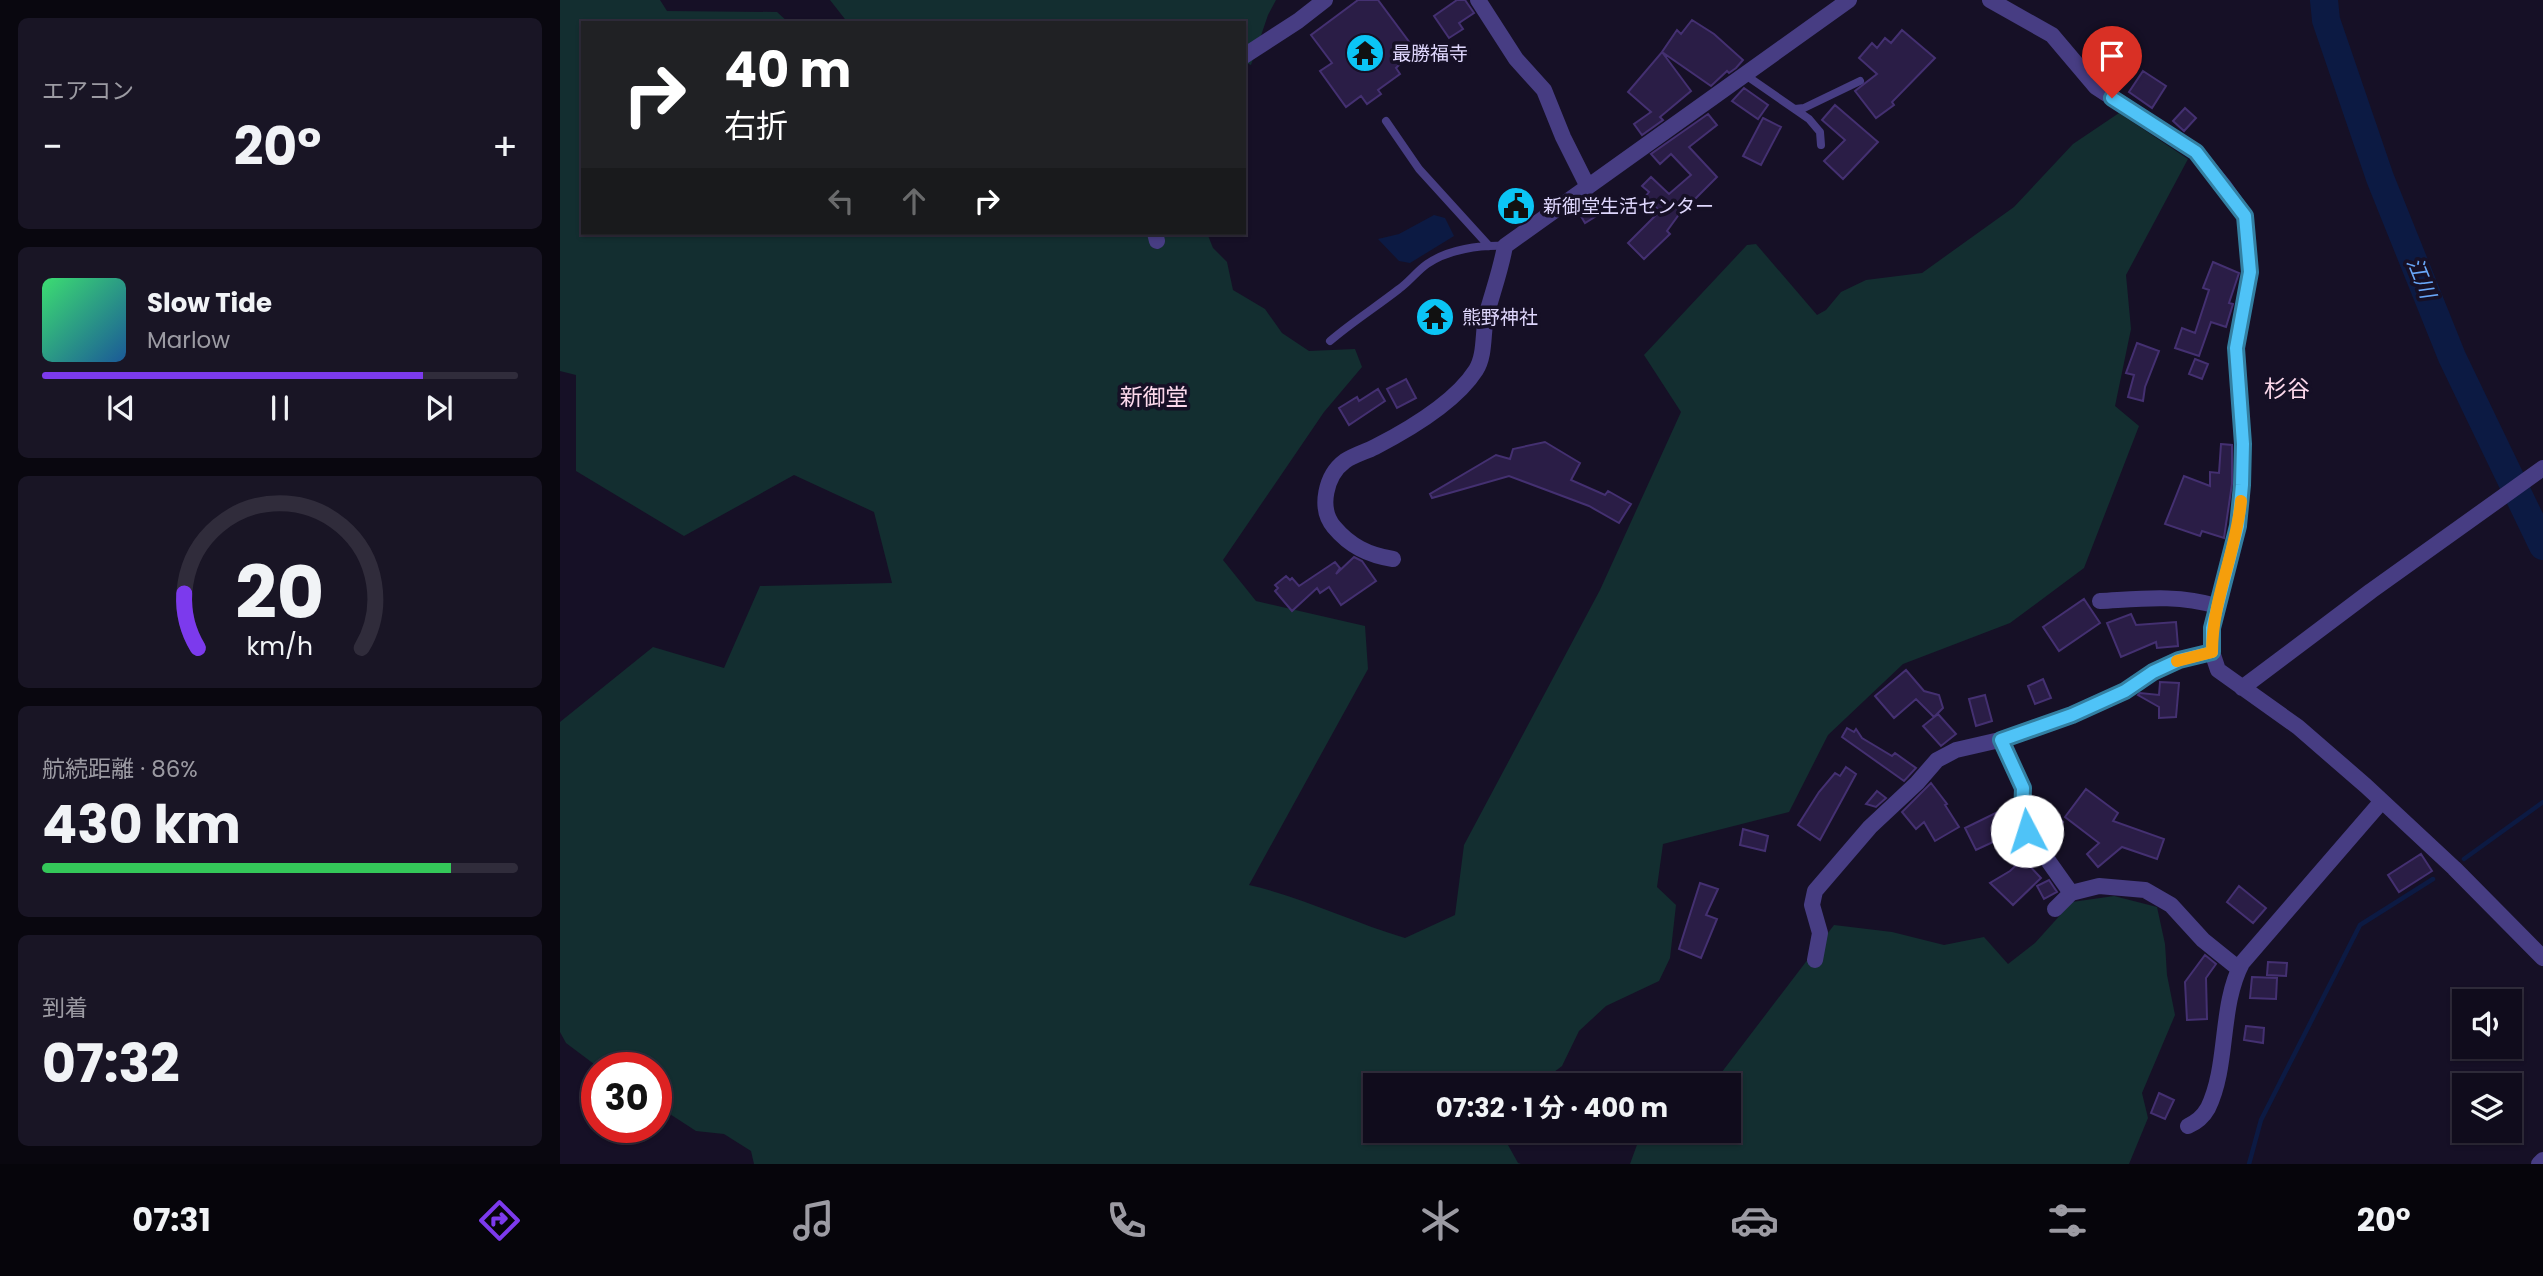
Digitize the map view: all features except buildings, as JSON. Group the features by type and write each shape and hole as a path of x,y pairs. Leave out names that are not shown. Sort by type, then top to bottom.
{"street":[{"path":"1246,55 1325,0"},
{"path":"1478,0 1516,59 1544,90 1563,137 1588,187"},
{"path":"1393,559 1360,550 1339,533 1326,518 1328,486 1345,461 1403,432 1428,415 1454,394 1477,369 1483,347 1486,315 1499,278 1497,246 1588,187 1849,0"},
{"path":"1990,0 2052,35 2096,87 2196,152 2245,216 2250,272 2236,348 2243,444 2242,485 2238,526 2212,628 2212,652 2218,670 2298,727 2382,801 2543,958"},
{"path":"2242,688 2371,591 2542,470"},
{"path":"2100,601 2165,597 2216,606"},
{"path":"1815,960 1820,933 1812,905 1815,891 1870,827 1917,783 1937,760 1956,750 2001,740 2072,715 2125,691 2153,672 2179,660 2212,652"},
{"path":"2001,740 2023,788 2022,816 2027,831 2071,893"},
{"path":"2188,1126 2199,1120 2207,1110 2215,1090 2231,989 2239,969 2382,801"},
{"path":"2055,909 2071,893 2099,886 2145,890 2171,905 2203,940 2239,969"},
{"path":"2539,1164 2543,1160"}],"lane":[{"path":"1744,75 1810,119 1820,132 1821,145"},
{"path":"1795,109 1804,108 1860,81"},
{"path":"1387,121 1419,169 1497,246"},
{"path":"1330,341 1401,288 1428,263 1459,251 1497,246"}],"green space":[{"path":"560,0 660,0 667,11 777,12 787,21 581,21 581,235 1208,235 1213,248 1227,262 1233,290 1265,309 1282,333 1309,351 1355,349 1362,367 1324,412 1223,560 1256,601 1365,626 1368,669 1249,885 1288,896 1405,938 1455,915 1464,845 1600,590 1681,412 1644,355 1747,245 1756,244 1817,315 1826,310 1841,292 1866,280 1922,273 2014,207 2073,144 2119,113 2188,159 2126,275 2131,329 2115,406 2139,426 2084,568 2010,623 1903,664 1828,735 1789,812 1663,844 1657,887 1676,905 1670,958 1659,981 1606,1006 1579,1031 1562,1066 1553,1073 1363,1073 1363,1143 1507,1143 1521,1164 754,1164 751,1151 724,1134 696,1131 672,1115 672,1052 581,1052 581,1054 566,1043 560,1032 560,722 653,647 724,668 760,586 892,583 874,512 794,475 684,536 576,471 576,375 560,371"},
{"path":"830,0 1276,0 1251,65 1246,63 1246,21 846,21"},
{"path":"2114,896 2157,907 2175,1015 2142,1093 2148,1118 2129,1164 1630,1164 1638,1143 1741,1143 1741,1073 1721,1073 1834,925 1892,932 1944,945 1984,937 2008,964 2035,943 2072,902"}],"water":[{"path":"1434,215 1445,218 1454,236 1410,263 1399,261 1378,239 1399,234"}],"waterway":[{"name":"江川","path":"2324,0 2326,20 2380,178 2452,357 2543,546"},
{"path":"2464,859 2543,802"},
{"path":"2249,1164 2261,1120 2360,925 2433,879"}],"slow traffic":[{"path":"2177,661 2212,652 2212,628 2238,526 2241,501"}],"place":[{"name":"最勝福寺","path":"1365,53"},
{"name":"新御堂生活センター","path":"1516,206"},
{"name":"熊野神社","path":"1435,317"}],"district":[{"name":"杉谷","path":"2287,389"},
{"name":"新御堂","path":"1154,397"}],"route":[{"path":"2027,831 2022,816 2023,788 2001,740 2072,715 2125,691 2153,672 2179,660 2212,652 2212,628 2217,602 2238,526 2243,444 2236,348 2250,272 2245,216 2196,152 2112,98"}]}
